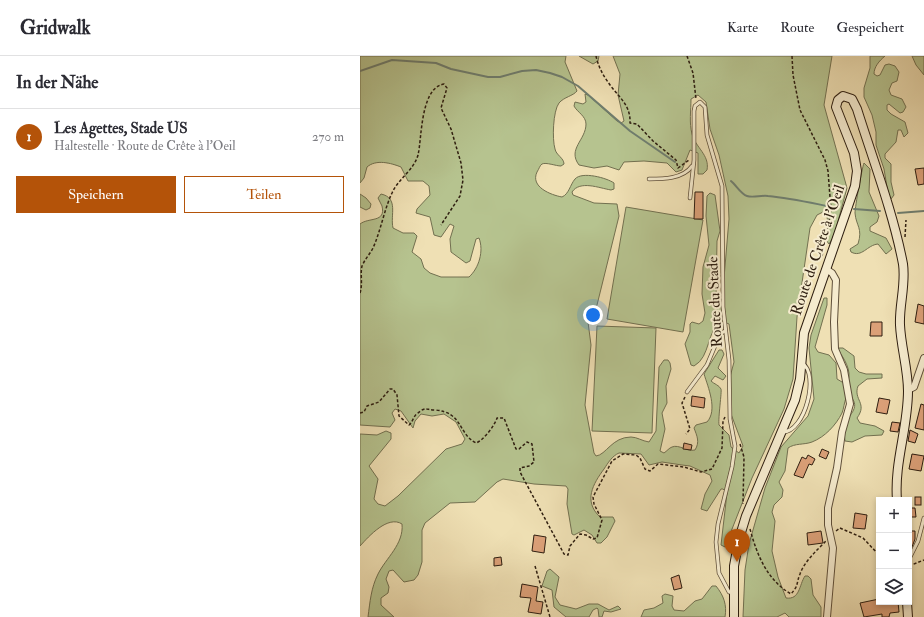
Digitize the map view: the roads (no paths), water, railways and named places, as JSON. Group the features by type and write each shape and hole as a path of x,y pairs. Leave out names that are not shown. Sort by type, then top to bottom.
{"street":[{"name":"Route de Crête à l'Oeil","path":"734,614 734,560 746,516 797,393 802,363 804,333 853,195 857,178 853,147 836,107 839,98 846,96 854,101 901,255 904,280 900,326 908,390 905,426 897,472 897,497"},
{"path":"827,267 836,280 834,322 835,349 844,370 850,404 842,432 837,468 828,508 828,525 832,561 827,617"},
{"path":"908,390 914,387 924,358"},
{"path":"907,605 908,617"}],"lane":[{"name":"Route du Stade","path":"693,164 694,111 696,105 700,102 705,107 706,135 722,186 725,331 729,360 729,414 735,446 732,467 720,513 716,542 721,579 729,592 734,593"},
{"path":"649,179 675,177 690,169 693,164"},
{"path":"690,198 693,164"},
{"path":"687,392 706,365 720,334 725,331"},
{"path":"781,432 789,432 795,428 802,417 806,406 811,382 810,372 807,366 802,363"},
{"path":"912,553 918,541 924,518"}],"waterway":[{"path":"360,71 392,60 436,63 451,69 488,77 500,77 522,71 536,70 550,73 562,77 578,86 630,131 675,162"},
{"path":"731,181 747,196 776,197 827,206"},
{"path":"854,209 880,211"},
{"path":"898,213 924,211"}],"place":[{"name":"Les Agettes, Stade US","path":"737,562"}]}
